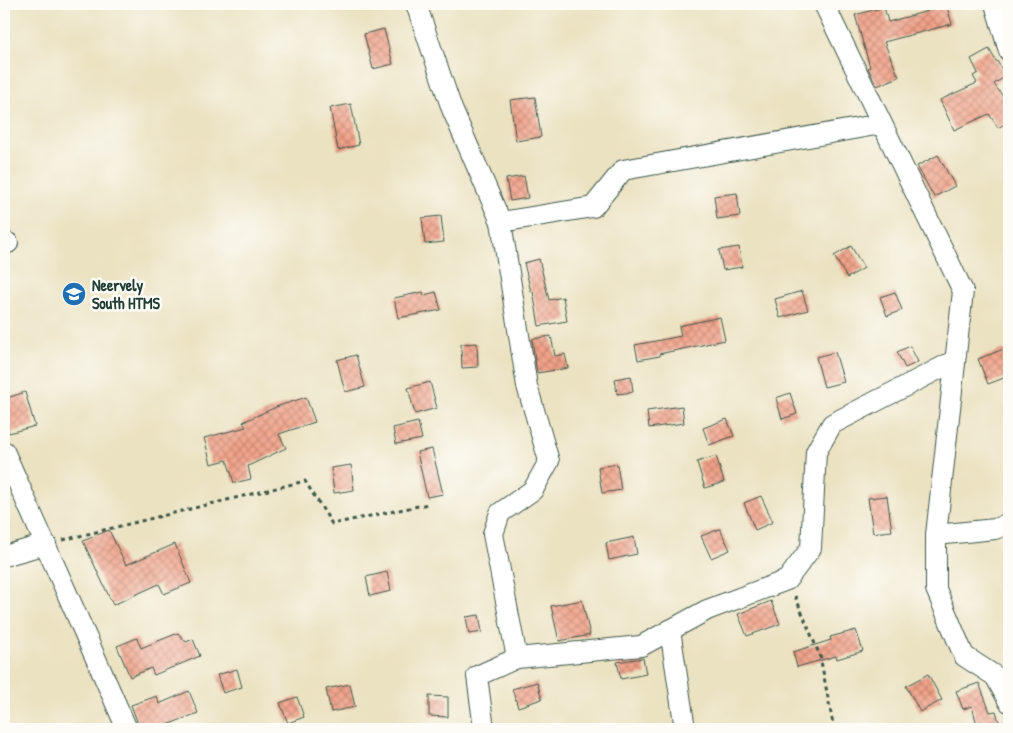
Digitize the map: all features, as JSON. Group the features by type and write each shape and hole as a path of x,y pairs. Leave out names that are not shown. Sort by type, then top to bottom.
{"street":[{"path":"416,4 452,109 500,222 527,386 549,461 533,490 500,514 493,534 517,658"},
{"path":"824,4 963,291 936,535 936,589 964,656 995,676 1009,702"},
{"path":"995,4 1009,51"},
{"path":"500,222 593,207 623,170 881,124"},
{"path":"484,729 477,676 517,658 641,646 707,610 787,580 811,548 816,452 832,424 954,361"},
{"path":"4,451 127,729"},
{"path":"936,535 995,529 1009,523"},
{"path":"4,556 46,544"},
{"path":"670,630 686,729"}],"path":[{"path":"46,544 306,481 332,524 428,504"},
{"path":"787,580 820,656 834,729"}],"building":[{"path":"926,4 946,4 952,24 884,42 899,77 877,86 868,68 870,67 855,15 884,7 888,22 928,11"},
{"path":"384,29 393,64 373,69 364,34"},
{"path":"989,49 1006,76 994,84 1009,105 1009,121 998,128 989,114 954,130 940,100 977,83 973,76 978,73 971,59"},
{"path":"535,97 541,137 516,141 510,100"},
{"path":"351,104 359,145 338,150 330,108"},
{"path":"938,155 955,186 934,197 917,166"},
{"path":"524,176 528,198 510,201 506,179"},
{"path":"737,193 740,216 717,219 714,196"},
{"path":"441,216 444,242 425,244 422,218"},
{"path":"851,246 864,268 847,278 834,256"},
{"path":"739,247 742,267 723,270 719,250"},
{"path":"539,259 549,300 563,297 567,321 539,326 533,291 531,292 524,263"},
{"path":"802,291 808,310 780,318 775,299"},
{"path":"423,292 424,295 436,292 441,310 398,318 394,298"},
{"path":"895,292 902,310 887,316 880,297"},
{"path":"720,317 725,340 638,360 635,345 681,336 679,326"},
{"path":"551,336 555,356 565,354 568,368 537,373 532,339"},
{"path":"477,343 478,367 462,368 461,344"},
{"path":"910,346 918,362 905,368 897,352"},
{"path":"1004,349 1009,362 1009,376 988,384 978,359"},
{"path":"835,352 844,382 824,387 816,357"},
{"path":"356,355 365,387 345,392 337,360"},
{"path":"631,376 633,392 617,394 615,379"},
{"path":"430,382 437,408 415,414 408,388"},
{"path":"25,392 35,426 9,433 4,415 4,399"},
{"path":"790,393 797,414 782,419 776,398"},
{"path":"306,397 315,422 279,434 286,448 248,466 251,479 234,483 227,460 211,464 204,438 246,427 243,422 276,407"},
{"path":"682,406 684,423 649,428 647,411"},
{"path":"727,419 734,436 709,445 703,428"},
{"path":"418,422 422,439 396,444 393,428"},
{"path":"432,449 443,494 427,497 417,452"},
{"path":"716,456 724,482 705,488 697,462"},
{"path":"617,464 621,490 602,493 598,467"},
{"path":"351,465 354,490 334,493 331,468"},
{"path":"761,496 773,522 755,530 744,503"},
{"path":"887,496 892,531 873,533 868,498"},
{"path":"720,529 730,550 711,558 701,536"},
{"path":"109,530 126,565 175,544 191,583 164,594 159,584 113,605 83,541"},
{"path":"634,537 637,554 609,560 606,543"},
{"path":"387,572 391,591 370,596 366,577"},
{"path":"582,600 590,635 559,641 551,606"},
{"path":"771,601 780,624 747,636 738,614"},
{"path":"479,615 482,632 469,634 466,617"},
{"path":"856,630 863,651 837,659 836,656 797,667 793,652 831,640 830,637"},
{"path":"178,633 186,642 193,639 200,656 154,675 151,668 130,677 117,646 137,638 141,648"},
{"path":"643,658 646,674 621,679 617,662"},
{"path":"237,669 242,687 223,693 217,675"},
{"path":"928,674 942,700 920,712 906,686"},
{"path":"537,682 542,699 518,707 512,689"},
{"path":"979,683 990,712 996,711 1001,729 978,729 972,706 963,709 956,691"},
{"path":"350,684 355,707 331,712 326,689"},
{"path":"189,691 198,713 167,725 168,729 140,729 131,705 157,696 159,704"},
{"path":"429,696 448,697 448,717 429,716"},
{"path":"297,697 304,717 288,723 280,703"}],"place":[{"name":"Neervely South HTMS","path":"74,294"}]}
